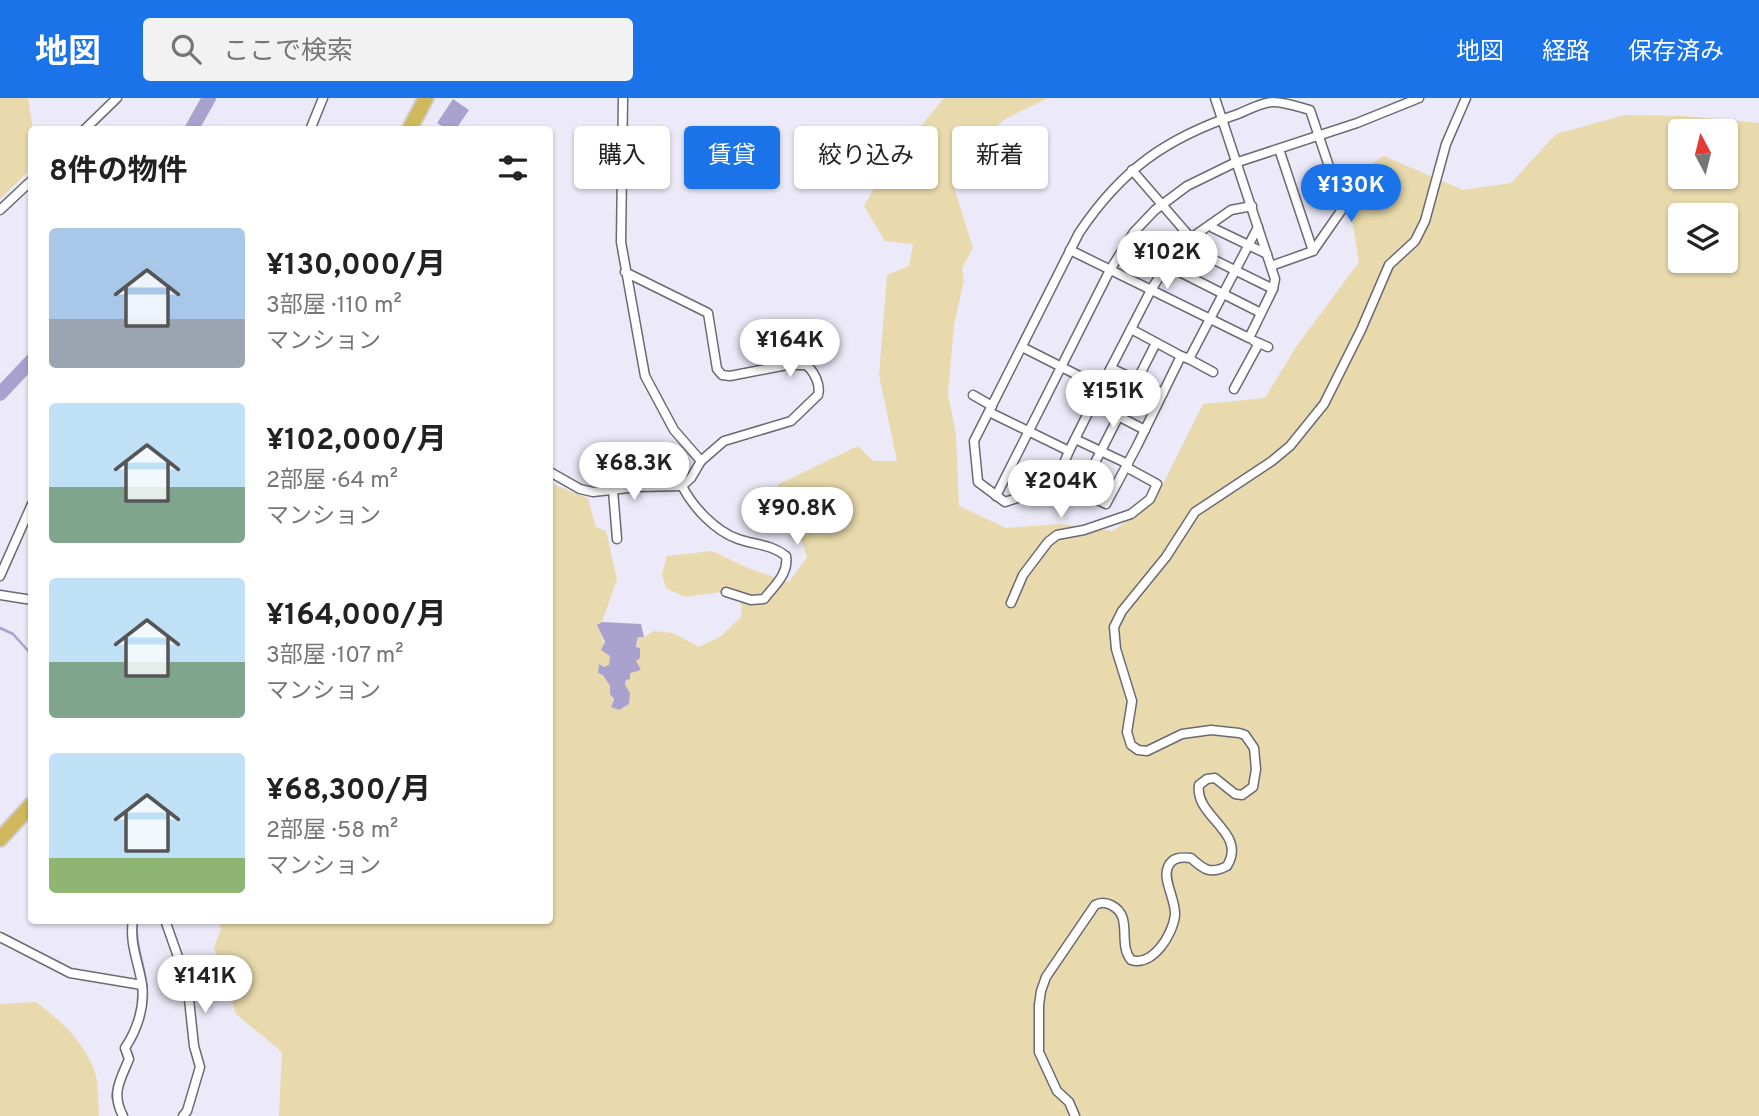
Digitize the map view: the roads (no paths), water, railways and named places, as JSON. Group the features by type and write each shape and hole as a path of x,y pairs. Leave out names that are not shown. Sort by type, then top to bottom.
{"highway":[{"path":"411,126 426,98"},
{"path":"0,839 28,808"}],"street":[{"path":"87,126 117,98"},
{"path":"312,126 323,98"},
{"path":"622,98 621,242 645,376 674,430 701,461"},
{"path":"1214,98 1275,279 1273,289 1249,338"},
{"path":"996,496 1110,270 1134,232 1162,204 1187,186 1237,162 1387,112 1419,98"},
{"path":"1074,1116 1069,1102 1058,1091 1039,1052 1039,1005 1046,977 1098,903 1107,903 1124,916 1125,951 1131,960 1143,961 1157,952 1175,916 1166,873 1170,863 1177,858 1191,858 1202,869 1213,871 1227,866 1233,853 1232,845 1223,829 1200,803 1199,785 1207,779 1215,778 1235,794 1242,795 1253,787 1256,776 1252,744 1245,735 1232,731 1211,730 1182,734 1147,751 1130,745 1127,732 1132,701 1116,649 1114,627 1122,611 1166,557 1195,512 1290,446 1324,404 1361,330 1389,265 1415,241 1425,221 1446,144 1466,98"},
{"path":"1258,227 1209,320 1163,393 1106,504 1062,483 1005,502 978,482 974,444 1070,252 1094,210 1132,170 1160,149 1192,131 1273,102 1310,110 1343,208 1313,251 1271,266"},
{"path":"1279,149 1313,251"},
{"path":"1132,170 1191,237"},
{"path":"0,210 28,184"},
{"path":"1055,485 1074,439 1166,265 1191,237 1231,211 1252,206"},
{"path":"1211,224 1213,228 1267,254"},
{"path":"1184,245 1273,289"},
{"path":"1058,248 1110,270 1263,345 1234,389"},
{"path":"1166,265 1261,313"},
{"path":"553,474 580,489 593,492 682,486 691,478 701,461 724,441 791,421 818,395 815,377 809,367 799,363 730,376 722,375 717,369 708,313 625,271"},
{"path":"1131,329 1213,372"},
{"path":"1080,492 1156,343"},
{"path":"1022,347 1101,387"},
{"path":"1111,368 1163,393"},
{"path":"973,395 991,409 1069,452"},
{"path":"1093,403 1145,430"},
{"path":"1011,603 1023,575 1048,542 1057,535 1084,530 1131,514 1150,499 1157,484 1074,439"},
{"path":"682,486 691,502 737,539 770,547 786,556 784,574 764,599 751,600 726,592"},
{"path":"613,490 617,539"},
{"path":"0,576 28,513"},
{"path":"0,595 28,599"},
{"path":"123,1116 117,1105 116,1094 128,1055 125,1048 131,1039 143,1001 132,944 133,924"},
{"path":"166,924 187,990 194,1046 200,1067 188,1114"},
{"path":"0,937 70,973 142,985"}],"waterway":[{"path":"193,126 209,98"},
{"path":"0,394 28,364"},
{"path":"0,628 13,634 28,651"},
{"path":"137,924 146,984 146,1005"},
{"path":"115,1107 112,1096 116,1080"}]}
